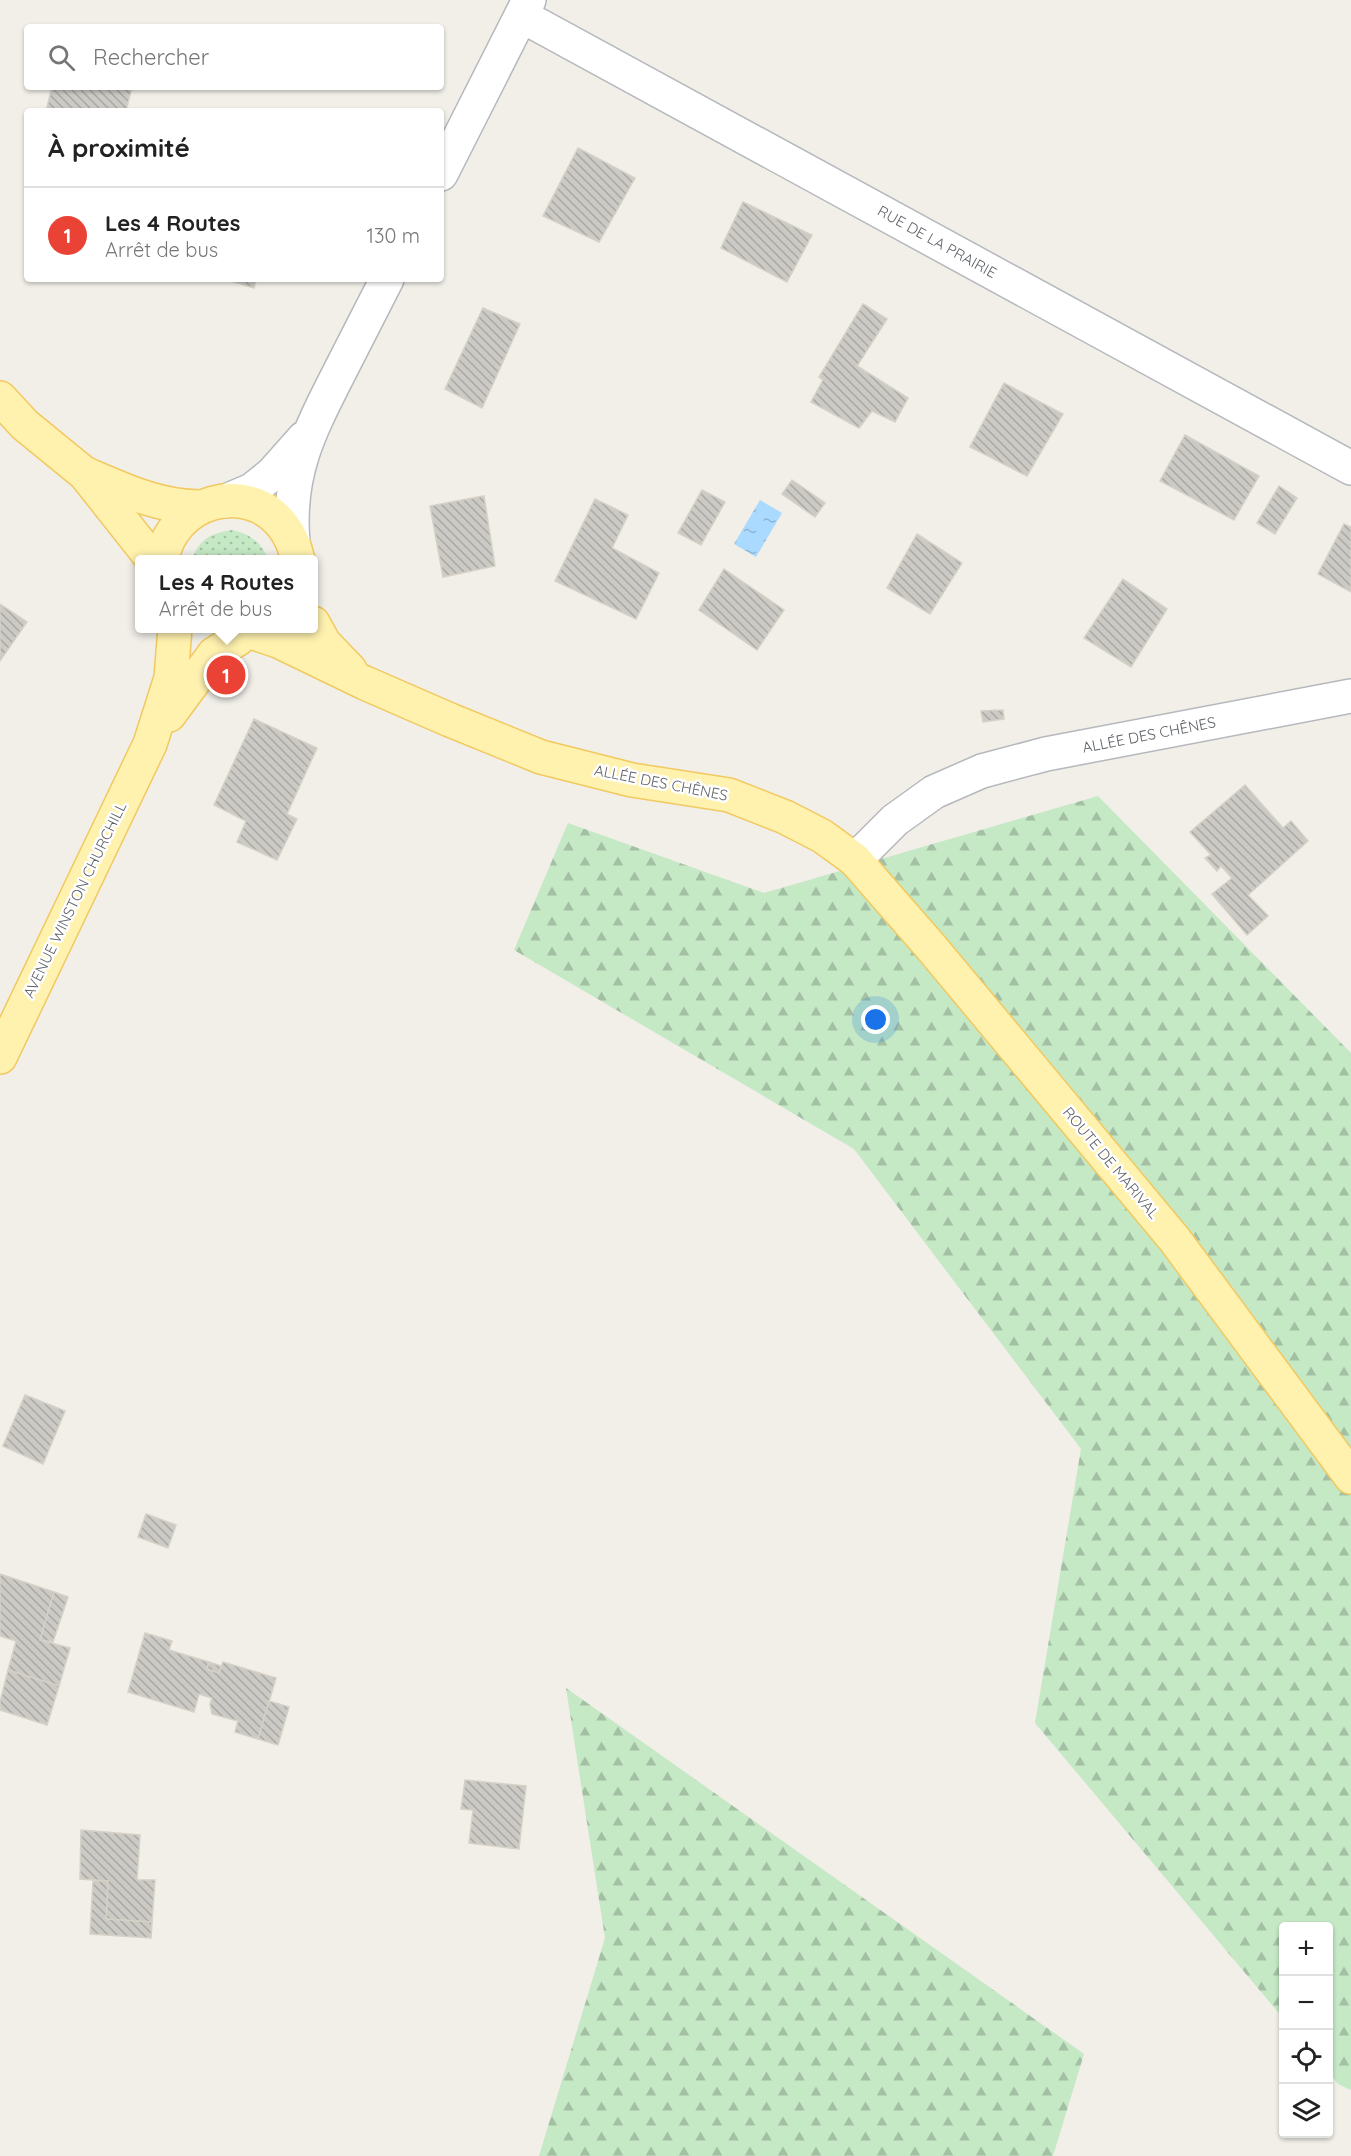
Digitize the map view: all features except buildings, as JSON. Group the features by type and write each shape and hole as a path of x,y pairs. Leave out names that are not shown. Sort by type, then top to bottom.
{"main road":[{"path":"0,398 25,425 85,474 149,555"},
{"path":"85,474 138,496 178,507 248,503 267,511 283,524 296,551"},
{"path":"163,555 171,533 184,518 213,504"},
{"name":"ALLÉE DES CHÊNES","path":"318,632 338,659 365,683"},
{"name":"AVENUE WINSTON CHURCHILL","path":"150,744 171,678 175,633"},
{"name":"ALLÉE DES CHÊNES","path":"207,633 219,638 253,634 278,641 365,683 541,757 632,780 729,795 785,817 822,836 855,860"},
{"name":"AVENUE WINSTON CHURCHILL","path":"0,1057 150,744 181,696 214,654 253,634"},
{"name":"ROUTE DE MARIVAL","path":"855,860 931,947 1175,1240 1351,1477"}],"street":[{"path":"444,168 525,8"},
{"name":"RUE DE LA PRAIRIE","path":"525,8 1351,468"},
{"path":"296,551 291,517 294,486 309,432 385,282"},
{"path":"213,504 252,490 272,474 309,432"},
{"name":"ALLÉE DES CHÊNES","path":"855,860 895,820 934,792 982,771 1046,754 1351,696"}],"green space":[{"path":"232,530 244,534 254,540 266,555 194,555 202,542 218,533"},
{"path":"1098,796 1351,1053 1351,2090 1338,2084 1333,2077 1333,1922 1279,1922 1279,2013 1035,1723 1081,1449 854,1149 514,950 568,823 764,893"},
{"path":"566,1688 1084,2054 1053,2156 539,2156 605,1938"}],"water":[{"path":"760,500 782,513 756,557 734,544"}],"place":[{"name":"Les 4 Routes","path":"226,675"}]}
